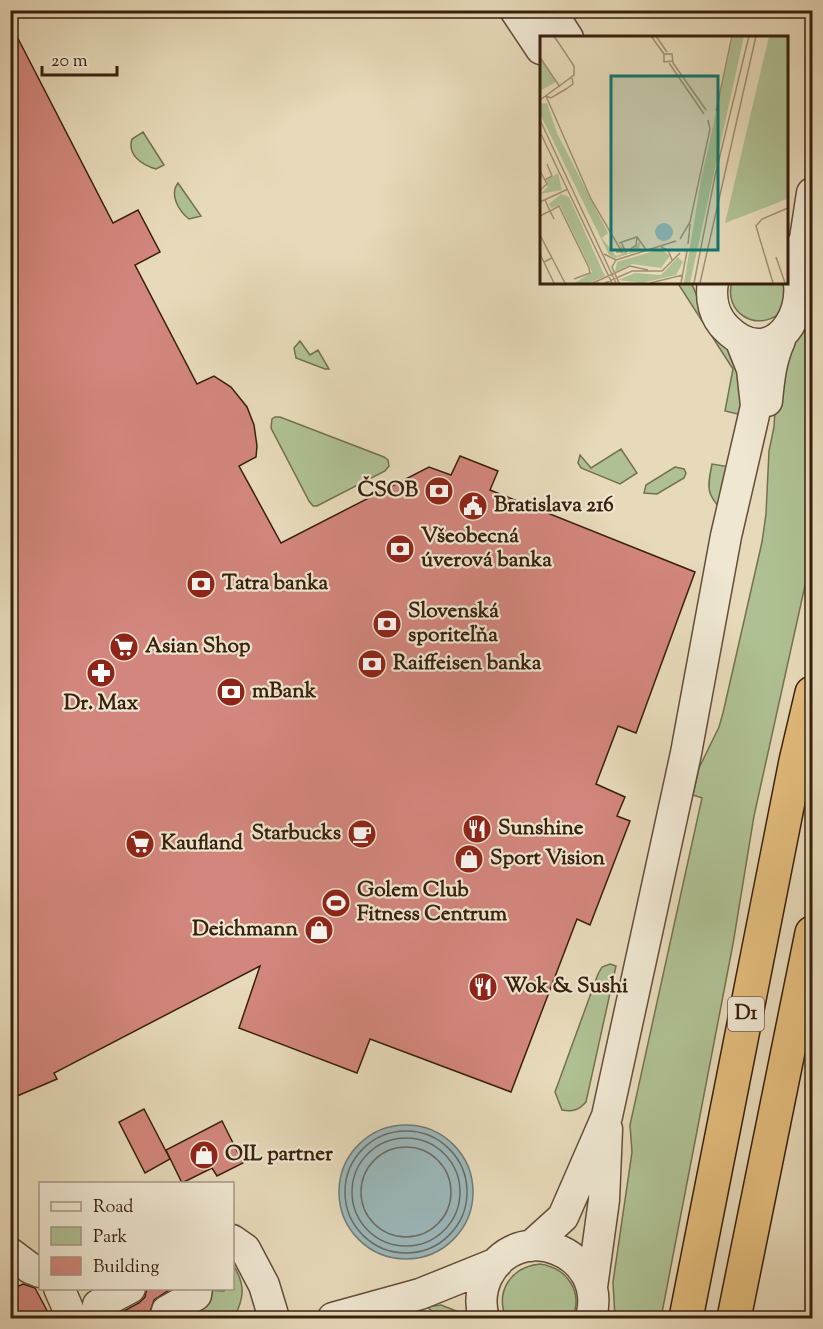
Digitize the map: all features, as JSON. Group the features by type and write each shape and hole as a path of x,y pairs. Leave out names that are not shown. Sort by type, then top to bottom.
{"highway":[{"name":"D1","path":"686,1318 794,772 813,693"},
{"name":"D1","path":"734,1318 813,933"}],"lane":[{"path":"515,10 540,48"},
{"path":"550,10 567,36"},
{"path":"710,285 714,310 718,318 724,327 740,339 760,344 788,337 800,326 810,303 808,279 793,258 813,193 787,222"},
{"path":"531,1246 563,1217 605,1120 686,753 726,536 756,406 752,369 740,339"},
{"path":"686,753 705,719 742,557 762,439 770,372 773,356 780,340"},
{"path":"591,1318 594,1303 592,1287 604,1200 608,1134 605,1120"},
{"path":"234,1241 245,1249 259,1276 274,1318"},
{"path":"419,1306 497,1263 509,1253 531,1246 553,1248 573,1257 586,1273 592,1287"},
{"path":"10,1252 30,1268 39,1272"},
{"path":"484,1318 483,1290 489,1274 497,1263"},
{"path":"62,1290 91,1308 126,1290"},
{"path":"165,1318 167,1311 196,1295 197,1290"},
{"path":"333,1318 375,1306 419,1306 446,1297 468,1304 484,1318"}],"green space":[{"path":"143,132 164,165 156,169 141,162 132,150 132,139"},
{"path":"178,183 201,216 189,219 182,212 175,198 175,188"},
{"path":"678,284 691,284 705,319 737,356 744,377 744,415 725,513 711,496 709,480 712,464 730,467 742,415 725,411 733,369"},
{"path":"732,284 787,284 788,286 780,313 771,319 761,321 752,320 737,310 730,293"},
{"path":"812,317 812,554 754,816 733,944 661,1318 615,1318 613,1282 632,1152 630,1125 702,798 693,795 699,768 719,727 723,713 762,542 777,377 792,342 803,333"},
{"path":"300,341 310,355 318,350 329,369 296,358 294,348"},
{"path":"275,417 384,457 388,460 389,466 385,471 313,506 271,428 272,419"},
{"path":"621,449 637,473 620,484 581,468 578,463 580,455 591,468"},
{"path":"675,467 684,469 686,473 684,478 657,494 644,493 646,485"},
{"path":"610,964 616,966 586,1102 576,1110 562,1110 555,1092 598,974 602,967"},
{"path":"540,1264 558,1270 571,1283 576,1299 572,1318 506,1318 503,1299 508,1282 521,1270"},
{"path":"234,1267 242,1285 242,1298 234,1318 173,1318 205,1290 234,1290"},
{"path":"441,1305 461,1313 466,1318 441,1318 427,1307"}],"water":[{"path":"406,1125 432,1130 454,1144 468,1166 473,1192 468,1218 454,1240 432,1254 406,1259 380,1254 358,1240 344,1218 339,1192 344,1166 358,1144 380,1130"}],"building":[{"path":"10,23 113,223 138,210 160,252 135,265 197,384 214,376 231,387 247,407 254,425 256,457 239,466 281,543 429,467 451,475 460,456 498,471 490,490 695,572 636,733 618,726 596,784 625,797 617,816 630,821 590,925 577,919 511,1092 370,1039 357,1073 239,1028 260,966 54,1073 57,1079 10,1099"},
{"name":"OIL partner","path":"144,1109 170,1159 145,1173 119,1122"},
{"name":"OIL partner","path":"222,1121 243,1163 217,1176 212,1168 182,1182 166,1150"},
{"path":"23,1284 35,1288 51,1318 15,1318 10,1310 10,1290"},
{"path":"147,1290 169,1290 154,1300 148,1318 122,1318 120,1313 139,1303 145,1297"}],"place":[{"name":"ČSOB","path":"439,491"},
{"name":"Bratislava 216","path":"473,506"},
{"name":"Všeobecná úverová banka","path":"400,549"},
{"name":"Tatra banka","path":"201,584"},
{"name":"Slovenská sporiteľňa","path":"387,624"},
{"name":"Asian Shop","path":"124,647"},
{"name":"Raiffeisen banka","path":"372,664"},
{"name":"Dr. Max","path":"101,673"},
{"name":"mBank","path":"231,692"},
{"name":"Sunshine","path":"477,829"},
{"name":"Starbucks","path":"362,834"},
{"name":"Kaufland","path":"140,844"},
{"name":"Sport Vision","path":"469,859"},
{"name":"Golem Club Fitness Centrum","path":"336,903"},
{"name":"Deichmann","path":"319,930"},
{"name":"Wok & Sushi","path":"483,987"},
{"name":"OIL partner","path":"204,1155"}]}
